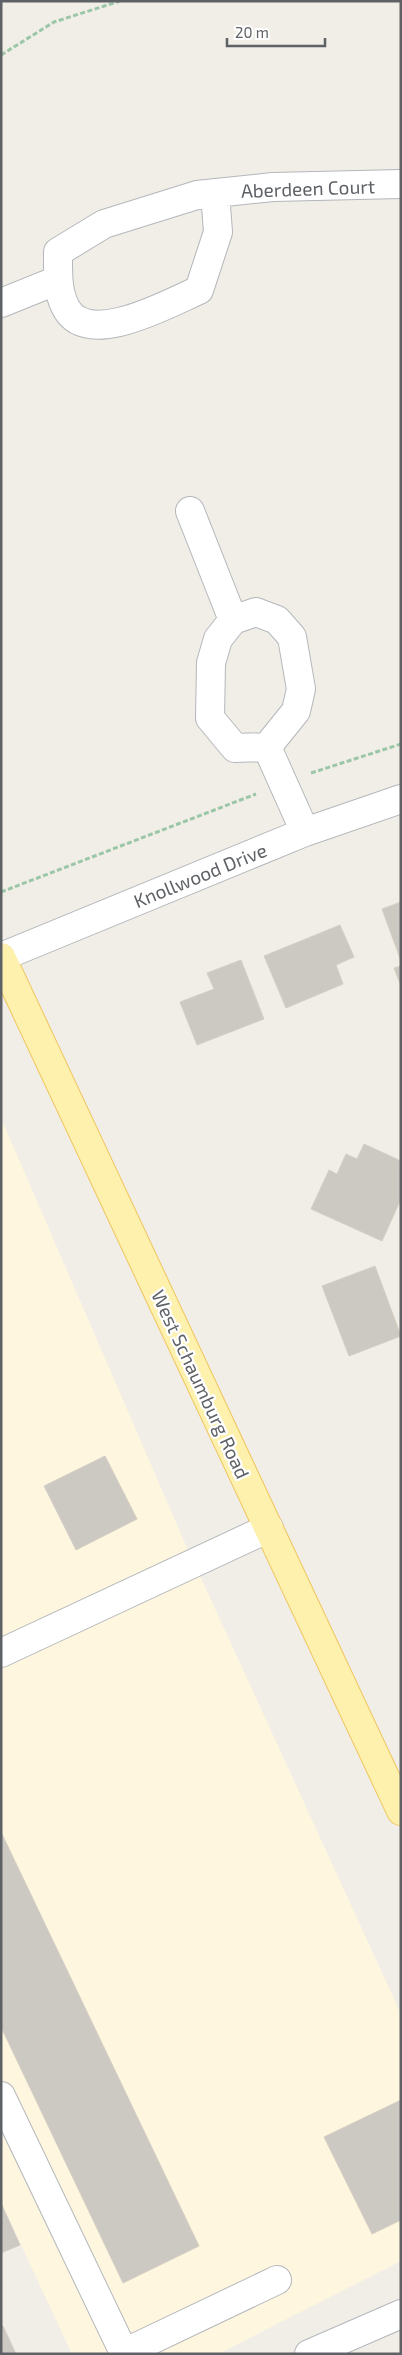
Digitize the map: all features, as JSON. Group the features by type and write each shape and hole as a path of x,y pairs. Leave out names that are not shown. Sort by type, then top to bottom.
{"main road":[{"name":"West Schaumburg Road","path":"1,957 401,1811"}],"street":[{"name":"Aberdeen Court","path":"215,193 218,232 199,290 147,313 104,326 81,323 66,309 58,280 58,252 104,224 197,194 272,187 401,184"},
{"path":"1,303 58,280"},
{"path":"190,511 233,620"},
{"path":"256,612 277,620 292,637 301,689 296,711 267,747 235,748 210,718 212,664 218,640 233,620 256,612"},
{"path":"267,747 305,832"},
{"name":"Knollwood Drive","path":"1,957 305,832 401,799"},
{"path":"1,1653 269,1528"},
{"path":"1,2096 124,2353 277,2280"},
{"path":"316,2352 401,2314"}],"path":[{"path":"1,55 54,22 120,1"},
{"path":"1,892 35,877 284,783 401,744"}],"shaded area":[{"path":"1,1118 184,1541 401,2014 401,2261 218,2354 72,2354 1,2202"}],"building":[{"path":"401,902 401,961 382,909"},
{"path":"340,925 354,957 336,965 343,984 286,1008 264,956"},
{"path":"241,960 264,1019 197,1045 180,1002 214,989 207,973"},
{"path":"401,966 401,986 394,968"},
{"path":"364,1144 401,1161 401,1199 382,1241 311,1209 329,1170 337,1174 346,1154 357,1159"},
{"path":"375,1266 401,1336 349,1356 322,1286"},
{"path":"105,1456 137,1519 76,1550 44,1486"},
{"path":"1,1832 199,2246 123,2283 1,2027"},
{"path":"401,2100 401,2220 372,2234 324,2137"},
{"path":"1,2203 20,2245 1,2253"},
{"path":"1,2326 3,2326 16,2354 1,2354"}]}
